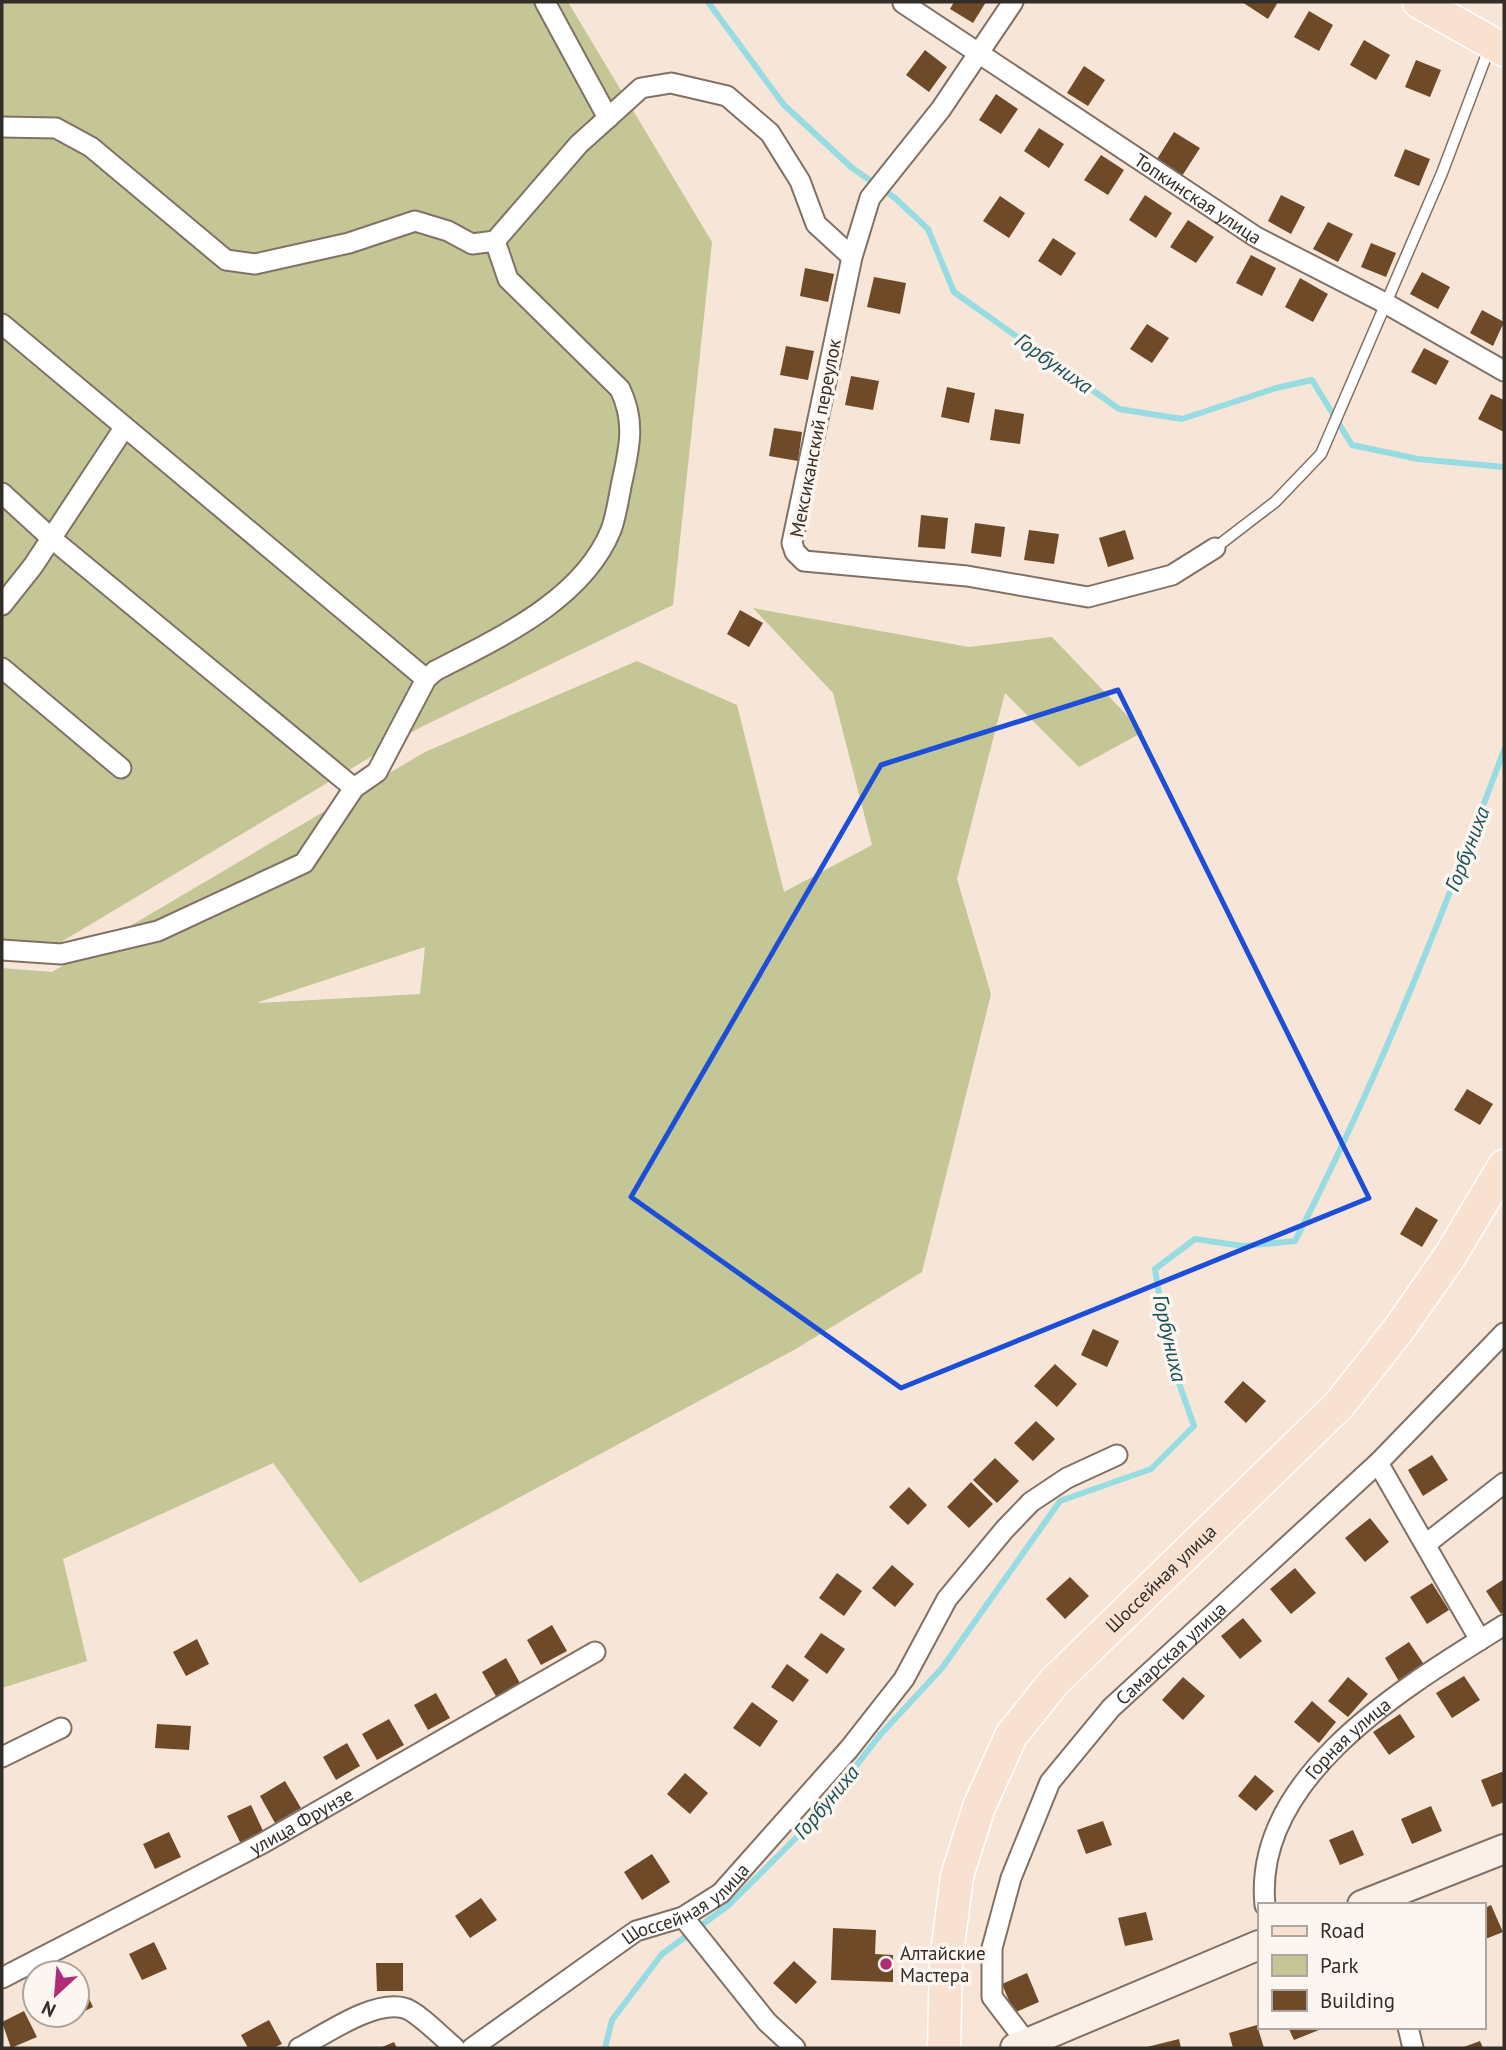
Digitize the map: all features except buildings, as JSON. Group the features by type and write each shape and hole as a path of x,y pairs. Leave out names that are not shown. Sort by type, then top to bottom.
{"main road":[{"path":"1419,2 1498,46"},
{"name":"Шоссейная улица","path":"944,2048 946,1961 957,1876 979,1807 1011,1736 1054,1682 1339,1405 1399,1329 1443,1266 1504,1166"}],"street":[{"path":"545,2 608,118"},
{"name":"Мексиканский переулок","path":"1013,2 941,109 895,163 870,198 852,257 792,543 794,552 804,561 967,576 1088,597 1172,575 1215,548"},
{"name":"Топкинская улица","path":"903,3 1256,237 1385,303 1504,370"},
{"path":"2,127 56,128 91,148 226,260 256,264 349,243 415,221 448,231 472,244 495,241 579,144 641,89 671,83 727,96 770,133 800,181 816,224 852,257"},
{"path":"2,950 61,954 158,931 304,863 354,788 377,772 426,679 435,671 529,622 588,568 611,530 632,436 629,408 620,389 508,279 495,241"},
{"path":"2,324 426,679"},
{"path":"2,605 51,538 124,428"},
{"path":"2,493 51,538 354,788"},
{"path":"2,668 121,768"},
{"name":"Самарская улица","path":"1021,2046 992,1997 992,1948 1011,1878 1049,1782 1111,1708 1378,1463 1504,1333"},
{"name":"Шоссейная улица","path":"472,2048 636,1931 683,1917 721,1894 849,1749 904,1679 947,1599 1005,1529 1031,1502 1067,1478 1118,1455"},
{"path":"1378,1463 1480,1640"},
{"path":"1426,1544 1504,1483"},
{"name":"Горная улица","path":"1265,1903 1263,1886 1273,1834 1294,1796 1347,1737 1378,1709 1504,1625"},
{"name":"улица Фрунзе","path":"2,1978 263,1843 595,1652"},
{"path":"2,1757 61,1728"},
{"path":"1368,1903 1504,1849"},
{"path":"683,1917 767,2022 795,2048"},
{"path":"1021,2046 1258,1945"},
{"path":"299,2048 356,2017 384,2007 406,2008 456,2048"},
{"path":"1408,2029 1413,2048"}],"lane":[{"path":"1215,548 1275,502 1321,454 1498,46"}],"highlighted area":[{"path":"1118,690 1369,1198 901,1388 631,1197 881,765"}],"green space":[{"path":"2,2 568,2 712,242 673,605 419,728 51,948 2,946"},
{"path":"753,608 969,647 1052,637 1143,732 1079,767 1005,693 957,879 991,994 922,1272 794,1350 360,1583 273,1463 63,1559 87,1661 2,1688 2,968 52,972 425,752 637,661 737,705 784,892 872,845 833,693","holes":["425,947 420,994 259,1003"]}],"waterway":[{"name":"Горбуниха","path":"708,2 784,105 851,167 895,198 928,229 954,292 1119,409 1182,419 1276,388 1312,380 1352,445 1418,459 1504,467"},
{"name":"Горбуниха","path":"605,2048 612,2020 662,1954 729,1905 814,1820 880,1735 942,1668 1060,1501 1151,1469 1194,1426 1169,1355 1155,1269 1195,1239 1243,1246 1295,1241 1381,1060 1457,875 1504,750"}],"place":[{"name":"Алтайские Мастера","path":"886,1964"}]}
